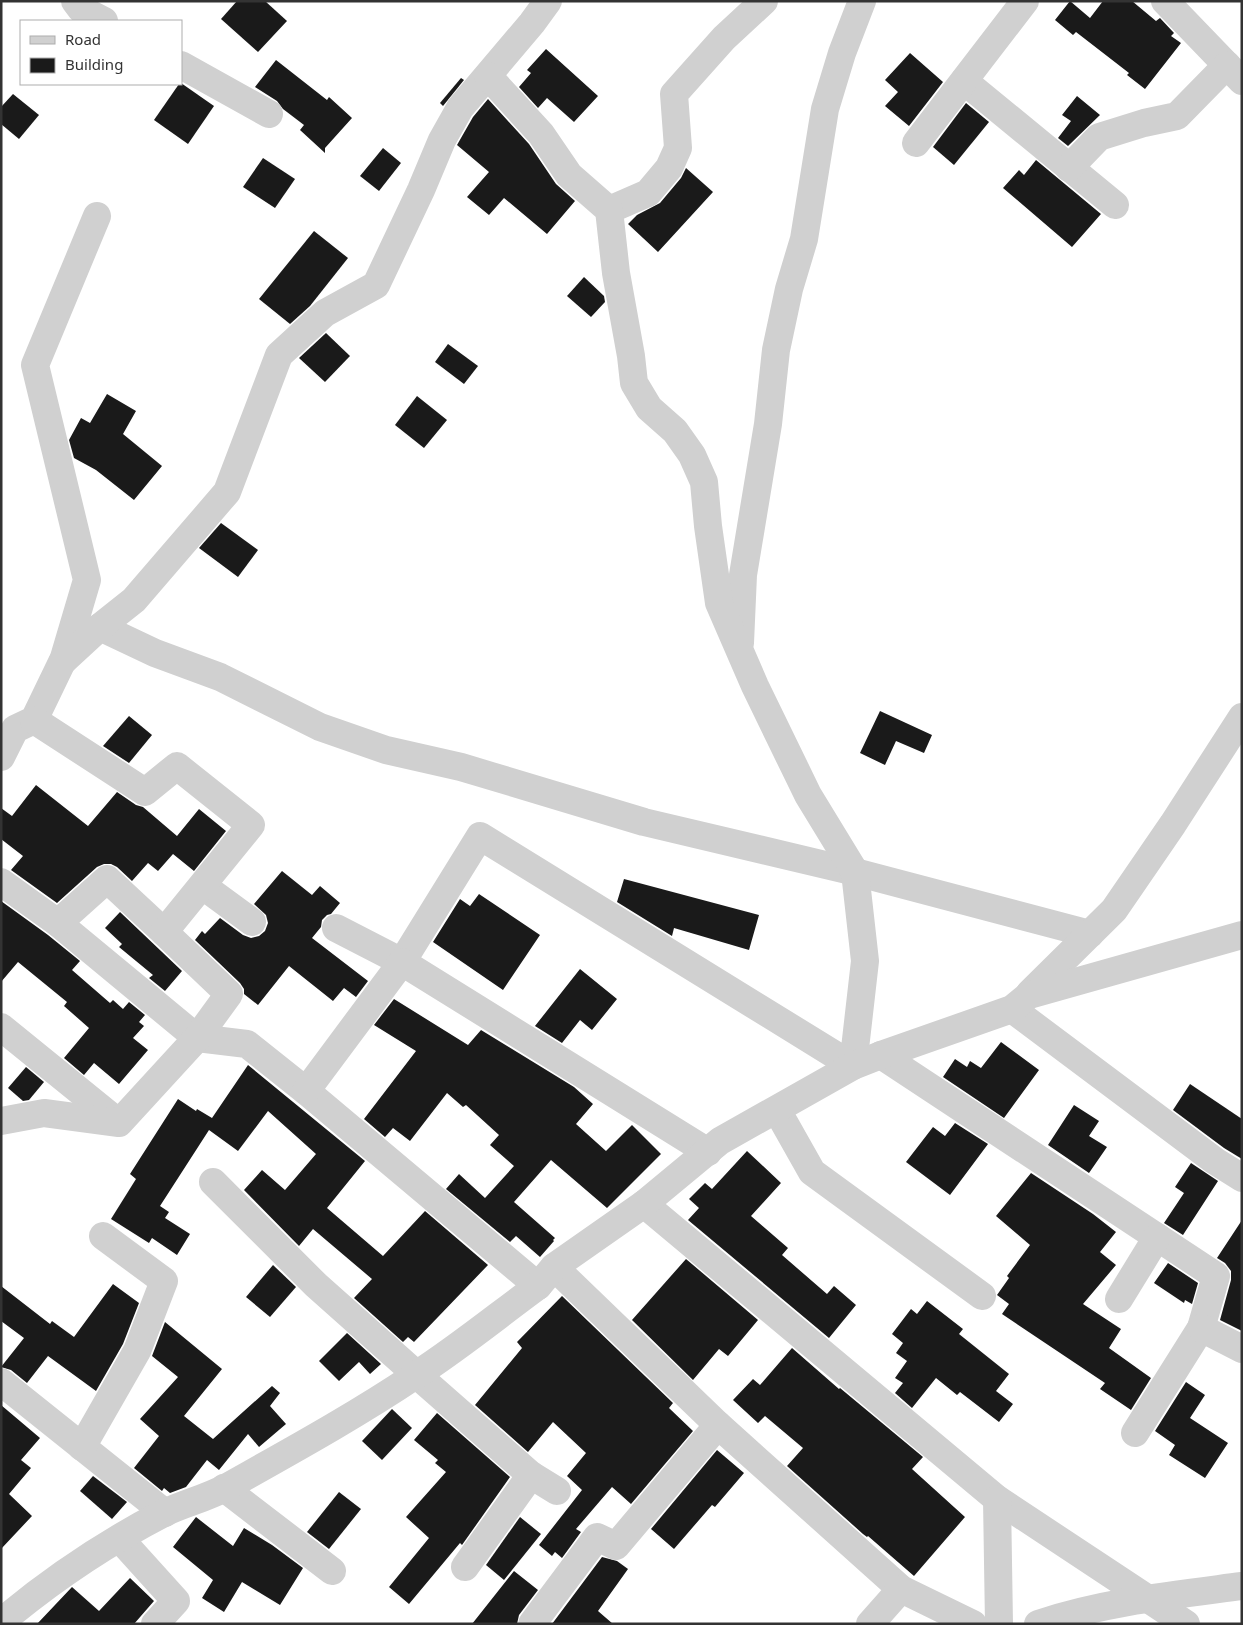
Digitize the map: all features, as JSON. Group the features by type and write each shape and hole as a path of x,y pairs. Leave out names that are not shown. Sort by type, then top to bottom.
{"street":[{"path":"75,1 81,9 102,20"},
{"path":"1,758 17,725 62,662 100,627 134,600 227,492 278,355 325,313 376,285 421,190 442,140 460,108 548,1"},
{"path":"609,210 648,193 669,168 678,148 674,94 724,38 764,1"},
{"path":"740,650 743,575 768,424 776,350 789,289 804,239 825,109 842,53 862,1"},
{"path":"916,143 1025,1"},
{"path":"1069,168 1099,136 1177,116 1235,73 1166,1"},
{"path":"182,66 269,114"},
{"path":"488,76 541,134 570,175 609,210 616,273 631,356 634,384 649,408 675,431 692,455 704,482 719,603 755,686 808,795 854,872 865,961 853,1066"},
{"path":"964,81 1114,205"},
{"path":"62,662 87,580 34,365 97,216"},
{"path":"100,627 155,653 220,677 320,727 386,750 461,767 644,822 854,872 1090,934"},
{"path":"1020,1002 1114,910 1173,824 1242,717"},
{"path":"17,725 145,792 177,766 251,825 164,932"},
{"path":"306,1091 402,962 480,836 853,1066"},
{"path":"58,923 107,879 229,994 197,1038 119,1123"},
{"path":"1,882 58,923 197,1038 247,1044 546,1277 718,1425 901,1589 973,1624"},
{"path":"203,886 252,922"},
{"path":"336,928 402,962 708,1152"},
{"path":"1,1622 69,1570 120,1539 165,1513 224,1488 336,1426 417,1375 644,1204 720,1141 853,1066 1020,1002 1242,936"},
{"path":"1020,1002 1215,1161 1242,1178"},
{"path":"1,1027 119,1123"},
{"path":"881,1055 1216,1276 1201,1328 1135,1433"},
{"path":"777,1110 812,1172 982,1296"},
{"path":"1,1120 44,1113 119,1123"},
{"path":"213,1182 316,1285 531,1475 557,1491"},
{"path":"644,1204 997,1499 1186,1624"},
{"path":"82,1447 137,1351 164,1281 103,1236"},
{"path":"1119,1299 1157,1237"},
{"path":"1201,1328 1242,1349"},
{"path":"1,1382 165,1513"},
{"path":"532,1624 597,1537 616,1546 718,1425"},
{"path":"466,1567 531,1475"},
{"path":"224,1488 332,1571"},
{"path":"997,1499 999,1624"},
{"path":"120,1539 176,1601 155,1624"},
{"path":"1038,1624 1064,1615 1149,1598 1242,1586"},
{"path":"870,1624 901,1589"}],"building":[{"path":"237,1 265,1 287,21 258,52 221,19"},
{"path":"1070,1 1090,18 1103,1 1132,1 1156,21 1160,18 1174,33 1171,36 1181,43 1145,89 1127,75 1129,73 1076,32 1073,35 1055,20"},
{"path":"546,49 598,96 574,122 547,98 538,108 519,87 531,73 527,70"},
{"path":"910,53 943,82 909,126 885,106 898,92 885,80"},
{"path":"276,60 327,100 329,97 352,118 325,148 325,153 300,130 304,125 283,109 277,101 255,87"},
{"path":"461,78 464,80 443,106 440,103"},
{"path":"182,84 214,106 188,144 154,120 178,85"},
{"path":"13,94 39,115 19,139 1,124 1,107"},
{"path":"1077,96 1100,115 1068,146 1058,138 1071,121 1062,115"},
{"path":"488,99 529,144 556,184 575,201 547,234 504,198 489,215 467,197 489,172 457,145 473,117"},
{"path":"966,103 989,122 954,165 933,147"},
{"path":"383,148 401,163 379,191 360,176"},
{"path":"263,158 295,179 275,208 243,187"},
{"path":"1036,160 1101,214 1072,247 1003,188 1019,170 1024,175"},
{"path":"686,168 713,192 658,252 628,224 637,215 660,203 681,178"},
{"path":"314,231 348,258 310,306 290,324 259,299"},
{"path":"584,277 604,296 605,302 591,317 567,296"},
{"path":"326,333 350,356 325,382 299,358"},
{"path":"448,344 478,366 464,384 435,362"},
{"path":"107,394 136,411 123,434 162,466 134,500 96,470 74,458 69,440 81,418 90,423"},
{"path":"417,396 447,420 424,448 395,425"},
{"path":"221,523 258,550 238,577 199,548"},
{"path":"880,711 932,735 924,753 896,741 885,765 860,753"},
{"path":"129,716 152,735 129,763 103,746"},
{"path":"36,785 88,826 117,792 136,805 143,807 177,836 199,809 226,831 194,871 173,854 158,871 148,863 132,881 117,867 111,864 104,864 97,867 57,903 11,870 23,856 1,839 1,808 12,816"},
{"path":"282,871 312,895 320,886 340,903 331,914 322,920 321,927 312,938 368,981 356,997 344,988 333,1001 289,966 258,1005 244,994 244,989 240,983 195,940 202,931 205,934 220,918 243,935 251,938 259,936 265,931 268,923 266,915 254,904"},
{"path":"624,879 759,915 749,950 674,928 672,936 617,902"},
{"path":"479,894 540,935 503,990 433,942 460,899 470,906"},
{"path":"1,901 80,961 72,970 110,1003 113,1000 123,1009 129,1002 145,1015 139,1022 144,1026 133,1038 148,1050 119,1084 94,1063 84,1075 64,1058 89,1028 64,1006 67,1002 18,962 1,982"},
{"path":"120,912 182,971 165,991 149,978 153,975 119,947 122,944 105,928"},
{"path":"580,969 617,999 592,1030 580,1020 562,1043 535,1026"},
{"path":"394,999 468,1045 481,1030 574,1087 593,1104 576,1124 606,1151 632,1125 661,1154 607,1208 551,1160 514,1202 555,1238 554,1241 540,1257 516,1236 510,1242 446,1189 459,1174 485,1198 514,1166 490,1145 499,1135 466,1105 463,1107 447,1093 410,1141 393,1128 385,1137 364,1119 416,1051 374,1025"},
{"path":"1001,1042 1039,1070 1004,1118 943,1077 955,1059 967,1067 970,1061 981,1068"},
{"path":"248,1065 365,1161 327,1208 383,1256 425,1211 488,1265 414,1342 408,1337 403,1342 354,1298 372,1279 313,1229 299,1246 244,1190 262,1170 285,1190 316,1154 268,1111 238,1151 209,1130 160,1206 169,1212 165,1218 190,1234 177,1255 152,1238 149,1243 111,1219 136,1179 130,1174 178,1099 196,1111 197,1109 212,1118"},
{"path":"26,1067 44,1082 29,1100 23,1101 8,1088"},
{"path":"1190,1084 1242,1119 1242,1159 1173,1110"},
{"path":"1074,1105 1099,1121 1089,1136 1107,1147 1089,1173 1048,1145"},
{"path":"955,1123 988,1144 950,1195 906,1162 933,1127 945,1136"},
{"path":"747,1151 781,1183 751,1216 788,1248 782,1255 827,1294 834,1286 856,1305 829,1338 688,1220 699,1208 689,1199 705,1183 712,1189"},
{"path":"1191,1163 1218,1181 1183,1235 1164,1223 1184,1193 1175,1187"},
{"path":"1031,1173 1093,1214 1116,1232 1100,1252 1116,1265 1083,1304 1121,1329 1109,1348 1151,1378 1131,1410 1100,1389 1105,1383 1002,1314 1009,1304 997,1295 1009,1278 1007,1276 1030,1245 996,1216"},
{"path":"1242,1220 1242,1331 1220,1320 1231,1280 1231,1271 1225,1263 1217,1258"},
{"path":"686,1259 758,1320 728,1356 719,1349 693,1380 632,1320"},
{"path":"1168,1263 1198,1283 1192,1304 1185,1300 1184,1303 1154,1283"},
{"path":"273,1265 296,1287 270,1317 246,1297"},
{"path":"113,1284 139,1303 123,1344 96,1391 48,1356 27,1383 11,1370 1,1367 24,1338 1,1321 1,1286 50,1324 52,1321 74,1337"},
{"path":"562,1296 673,1403 669,1408 693,1431 631,1504 612,1487 576,1529 581,1532 562,1558 555,1552 552,1556 539,1545 582,1490 567,1476 586,1453 553,1422 528,1452 475,1405 522,1348 517,1342"},
{"path":"927,1301 963,1329 959,1334 1009,1374 996,1391 1013,1404 999,1422 960,1392 957,1395 936,1378 912,1408 895,1393 903,1383 895,1378 907,1361 896,1353 903,1343 892,1334 911,1309 917,1314"},
{"path":"165,1322 222,1369 184,1416 213,1439 272,1386 280,1393 270,1406 286,1424 259,1447 248,1434 219,1470 207,1460 186,1487 170,1493 164,1488 162,1491 134,1468 159,1436 140,1419 178,1377 152,1356"},
{"path":"347,1333 381,1364 370,1374 359,1362 339,1381 319,1361"},
{"path":"792,1348 923,1457 912,1469 965,1517 914,1576 868,1536 863,1534 787,1466 803,1448 765,1416 758,1423 733,1400 753,1379 760,1385"},
{"path":"1186,1382 1205,1395 1190,1418 1228,1443 1205,1478 1169,1455 1175,1445 1155,1431"},
{"path":"1,1405 40,1438 21,1460 31,1468 9,1494 32,1516 1,1549"},
{"path":"392,1409 412,1428 382,1460 362,1441"},
{"path":"437,1413 510,1477 462,1545 460,1543 409,1604 389,1587 429,1538 406,1517 446,1472 435,1463 438,1460 414,1440"},
{"path":"717,1450 744,1473 715,1507 712,1505 674,1549 651,1529"},
{"path":"93,1476 127,1502 112,1519 80,1491"},
{"path":"339,1492 361,1509 329,1549 307,1532"},
{"path":"196,1517 233,1546 244,1528 272,1545 303,1568 280,1605 242,1582 224,1612 202,1598 213,1580 173,1547"},
{"path":"520,1517 541,1534 504,1580 486,1565"},
{"path":"602,1557 617,1561 628,1569 598,1611 613,1624 552,1624"},
{"path":"514,1571 538,1590 519,1615 517,1624 472,1624"},
{"path":"130,1578 154,1601 134,1624 37,1624 72,1587 99,1611"}]}
